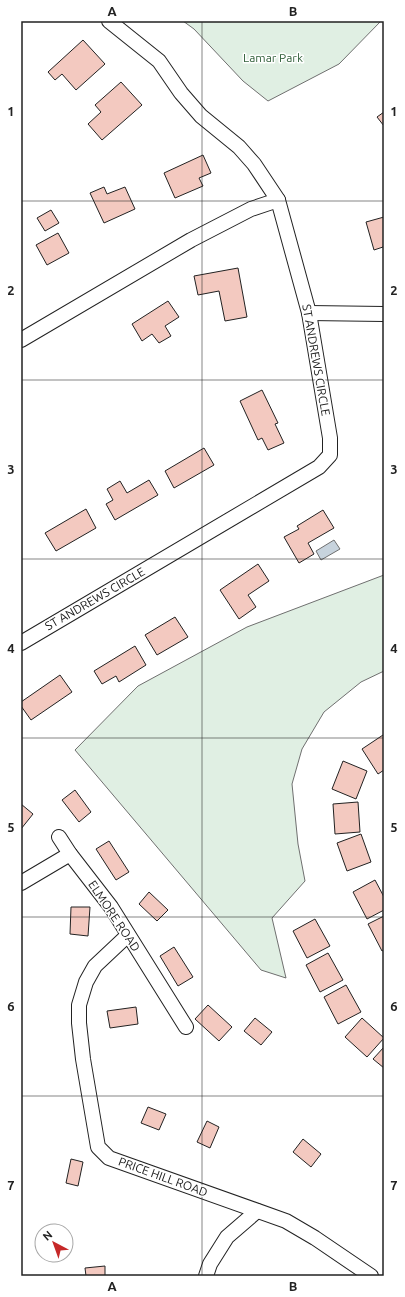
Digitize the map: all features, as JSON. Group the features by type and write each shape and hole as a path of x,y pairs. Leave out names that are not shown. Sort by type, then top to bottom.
{"street":[{"name":"ST ANDREWS CIRCLE","path":"21,643 319,467 330,455 330,438 309,313 278,200 254,164 239,147 201,116 181,93 159,61 110,21"},
{"path":"21,340 191,240 251,209 278,200"},
{"path":"309,313 384,314"},
{"name":"ELMORE ROAD","path":"59,837 70,854 111,907 186,1027"},
{"path":"21,882 70,854"},
{"name":"PRICE HILL ROAD","path":"128,935 95,966 86,982 79,1005 79,1023 83,1059 98,1147 109,1158 286,1221 298,1227 371,1276"},
{"path":"206,1276 210,1264 227,1237 257,1211"}],"green space":[{"name":"Lamar Park","path":"183,21 381,21 339,64 268,101 243,81 194,29"},
{"path":"384,575 384,671 361,682 324,712 302,749 292,784 298,844 305,881 272,918 286,978 261,970 75,750 138,686 247,627"}],"shaded area":[{"path":"334,540 340,549 321,560 316,551"}],"building":[{"path":"83,40 105,64 76,90 62,74 55,80 48,72"},
{"path":"121,82 142,105 102,140 88,124 101,112 95,105"},
{"path":"384,112 384,126 377,117"},
{"path":"203,155 211,173 199,178 203,186 175,198 164,173"},
{"path":"104,187 107,194 125,187 135,209 104,223 90,193"},
{"path":"51,210 59,223 45,231 37,218"},
{"path":"384,217 384,245 383,247 374,250 366,222"},
{"path":"58,233 69,253 47,265 36,245"},
{"path":"238,268 247,317 225,321 219,291 198,295 194,276"},
{"path":"168,301 179,317 165,326 171,336 159,343 152,334 142,341 132,324"},
{"path":"262,390 278,423 275,424 284,443 268,450 262,438 258,440 240,401"},
{"path":"204,448 214,465 174,488 165,471"},
{"path":"149,480 158,495 115,520 106,504 113,500 107,489 120,481 127,493"},
{"path":"86,509 96,528 56,551 45,533"},
{"path":"323,510 334,528 308,543 314,554 299,563 284,537 299,529 297,526"},
{"path":"258,564 269,581 248,595 256,607 239,619 220,590"},
{"path":"175,617 188,637 157,655 145,635"},
{"path":"135,646 146,665 119,682 116,676 102,684 94,671"},
{"path":"60,675 72,692 31,720 21,706 21,702"},
{"path":"383,735 384,770 378,774 362,749"},
{"path":"343,761 367,771 356,799 332,789"},
{"path":"75,790 91,812 79,822 62,800"},
{"path":"358,802 360,832 335,834 333,804"},
{"path":"21,804 33,814 21,829"},
{"path":"361,834 371,862 347,871 337,843"},
{"path":"109,841 129,872 116,880 96,849"},
{"path":"375,880 384,897 384,910 367,919 353,892"},
{"path":"149,892 168,910 157,921 139,904"},
{"path":"71,907 90,907 88,936 70,934"},
{"path":"384,916 384,950 382,951 368,924"},
{"path":"315,919 330,946 307,958 293,931"},
{"path":"174,947 193,977 178,986 160,956"},
{"path":"328,953 343,980 320,992 306,965"},
{"path":"346,985 361,1012 338,1024 324,997"},
{"path":"208,1005 232,1027 219,1041 195,1019"},
{"path":"136,1007 138,1024 110,1028 107,1011"},
{"path":"255,1018 272,1032 261,1045 244,1031"},
{"path":"362,1018 384,1038 367,1057 345,1037"},
{"path":"384,1047 384,1068 373,1059"},
{"path":"148,1107 166,1114 159,1130 141,1123"},
{"path":"207,1121 219,1127 210,1148 197,1142"},
{"path":"303,1139 321,1154 311,1167 293,1152"},
{"path":"71,1159 83,1162 78,1186 66,1183"},
{"path":"105,1266 105,1276 86,1276 85,1268"}]}
